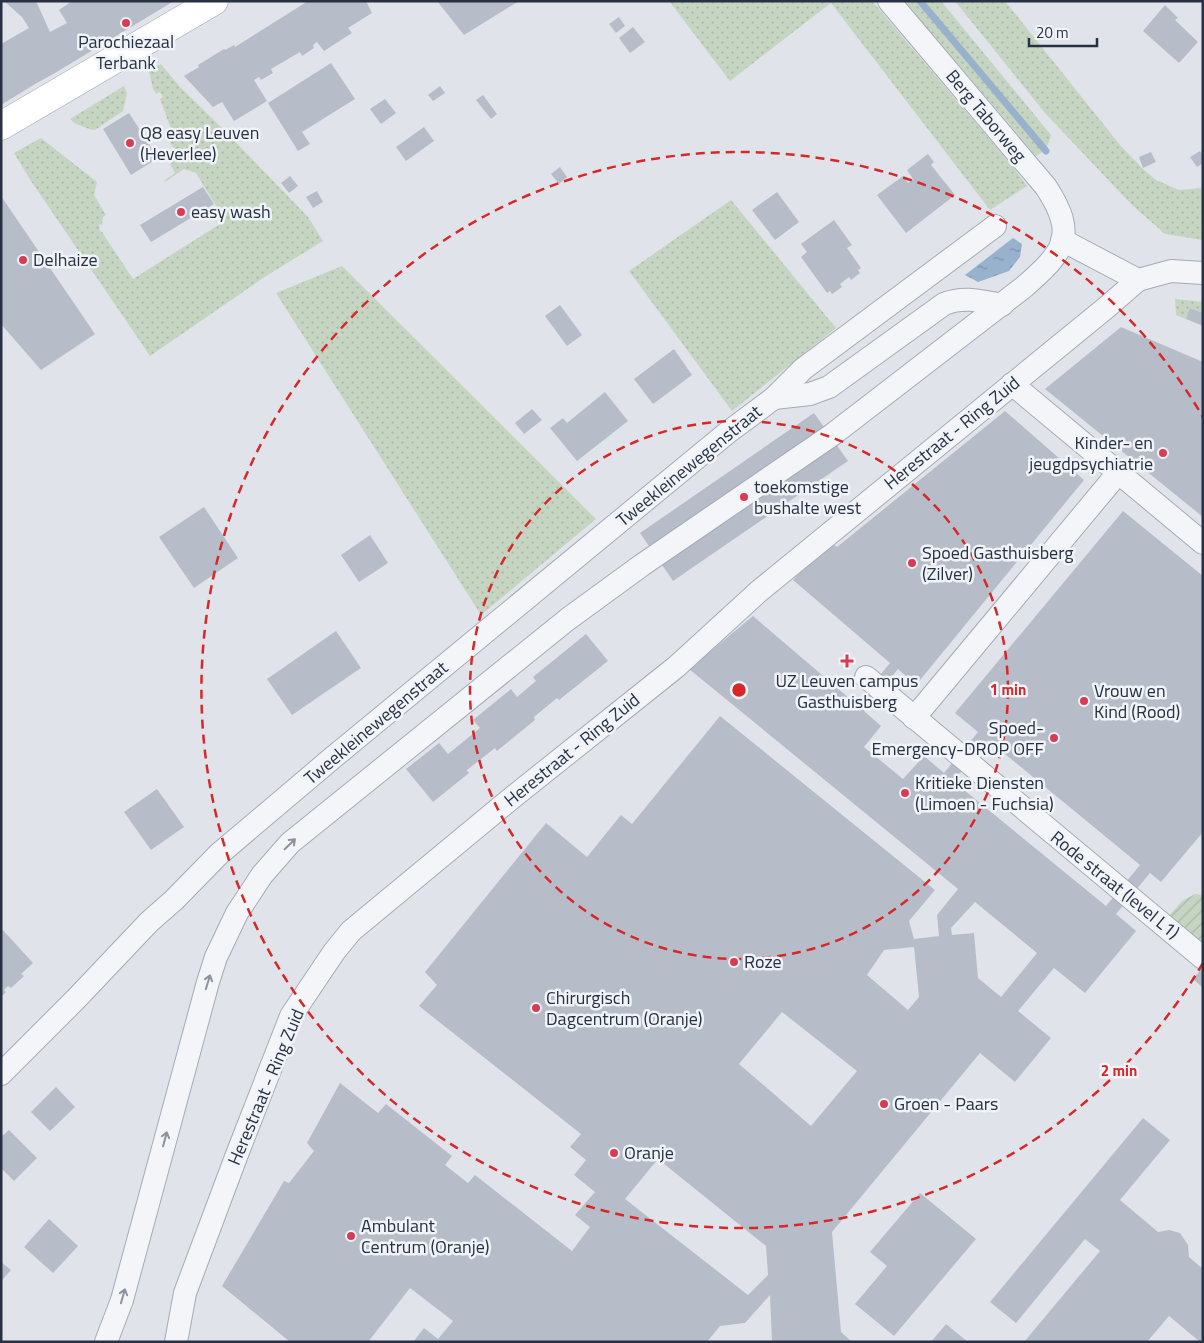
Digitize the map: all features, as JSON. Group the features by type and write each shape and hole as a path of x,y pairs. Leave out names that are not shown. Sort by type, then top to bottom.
{"main road":[{"path":"1,126 214,1"}],"street":[{"name":"Berg Taborweg","path":"889,1 1046,187 1062,214 1064,231 1062,240"},
{"name":"Tweekleinewegenstraat","path":"1,1074 149,922 174,900 219,854 719,439 774,398 803,369 996,226"},
{"path":"106,1342 122,1300 216,957 237,913 250,892 275,859 290,843 568,619 642,565 832,435 1002,305 1053,260 1059,251 1062,240 1138,280 1171,271 1203,273"},
{"name":"Herestraat - Ring Zuid","path":"176,1342 185,1293 291,1016 334,952 351,931 676,667 758,592 884,499 1012,384 1107,308 1138,280"},
{"name":"Tweekleinewegenstraat","path":"774,398 810,394 829,387 944,304 960,299 969,299 1002,305"},
{"path":"1012,384 1203,544"},
{"path":"914,718 1118,472"},
{"name":"Rode straat (level L1)","path":"866,677 1203,958"}],"green space":[{"path":"669,1 872,1 1014,168 1027,186 990,210 831,3 730,81"},
{"path":"904,1 941,1 1051,135 1048,145 1042,152 1036,156"},
{"path":"955,1 1005,1 1120,145 1143,169 1156,180 1179,190 1203,188 1203,240 1165,234 1132,205 1045,113"},
{"path":"161,64 180,87 308,217 323,241 266,276 150,356 14,153 41,138 97,182 94,195 106,215 103,217 102,225 99,224 100,231 133,279 220,224 224,219 196,173 184,169 164,181 175,173 170,164 179,156 168,139 171,129 160,99 163,97 160,92 156,94 153,89 149,71"},
{"path":"124,86 127,93 123,111 95,130 76,124 70,119"},
{"path":"731,200 836,328 732,411 629,271"},
{"path":"342,266 596,519 481,615 276,293"},
{"path":"1175,299 1203,302 1203,313 1191,308 1186,319 1176,315"},
{"path":"1195,894 1203,895 1203,947 1165,920 1182,901"}],"water":[{"path":"1013,238 1022,244 1020,257 1009,271 978,282 965,275"}],"building":[{"path":"4,1 36,1 50,32 67,23 59,10 72,1 174,1 1,105 1,44 29,28 22,17"},
{"path":"308,1 366,1 372,13 348,28 352,33 324,51 317,42 313,45 314,48 302,56 300,52 271,69 273,73 261,80 259,77 254,80 267,101 234,121 222,102 213,107 184,76 224,49 234,45 235,47"},
{"path":"437,1 519,1 464,35"},
{"path":"1165,5 1178,18 1175,20 1198,42 1179,63 1143,31"},
{"path":"619,17 625,26 616,33 609,24"},
{"path":"633,27 645,42 630,53 619,38"},
{"path":"331,63 355,99 302,132 310,144 298,151 268,103"},
{"path":"440,86 445,93 433,101 428,95"},
{"path":"483,95 497,114 491,119 476,100"},
{"path":"385,99 396,113 381,124 370,109"},
{"path":"129,113 158,158 131,175 103,129"},
{"path":"424,127 434,141 406,161 396,147"},
{"path":"1200,151 1203,155 1203,163 1197,167 1190,157"},
{"path":"1151,152 1156,162 1143,168 1139,157"},
{"path":"928,154 934,162 931,165 955,195 906,233 877,195 903,176 908,183 913,179 907,170"},
{"path":"560,167 567,177 559,184 551,174"},
{"path":"290,176 298,186 289,193 281,183"},
{"name":"easy wash","path":"203,187 214,204 151,242 140,225"},
{"path":"317,191 323,202 313,208 306,197"},
{"path":"777,192 799,222 775,240 752,210"},
{"name":"Delhaize","path":"1,196 95,334 41,370 1,324"},
{"path":"834,220 852,245 847,248 861,268 858,270 860,273 851,280 849,277 840,284 842,287 832,294 830,291 827,293 801,257 807,252 801,244"},
{"path":"560,305 582,335 567,346 545,316"},
{"path":"1190,308 1203,313 1203,326 1186,319"},
{"name":"Kinder- en jeugdpsychiatrie","path":"1121,327 1203,362 1203,517 1045,389"},
{"path":"674,349 692,375 653,404 634,379"},
{"path":"605,392 628,421 577,461 550,428 563,418 567,423"},
{"path":"532,409 542,420 524,434 515,423"},
{"path":"1005,411 1084,480 916,685 898,669 864,711 881,726 864,747 903,779 924,756 944,773 978,732 955,713 1123,511 1203,576 1203,832 1161,882 1150,873 1116,914 1136,931 1085,993 1054,968 1018,1011 1051,1038 1015,1082 980,1053 832,1232 841,1332 852,1342 772,1342 770,1295 745,1323 720,1326 707,1342 413,1342 424,1328 438,1339 453,1321 410,1288 368,1342 290,1342 222,1286 284,1181 289,1183 314,1151 307,1143 340,1083 378,1113 386,1104 452,1156 445,1165 468,1183 475,1175 572,1251 590,1227 575,1215 595,1192 574,1175 586,1160 570,1147 581,1134 419,1006 437,985 425,972 546,823 587,857 621,815 632,824 720,716 935,890 909,921 914,939 939,936 937,915 958,889 689,669 753,616 856,704 890,663 793,580 829,541 837,547","holes":["988,740 1140,865 1106,906 953,781","975,902 1037,953 1001,997 978,978 974,933 952,935 951,928","914,947 919,997 908,1010 867,975 884,950","782,1012 857,1071 811,1126 739,1064","658,1159 766,1246 768,1275 748,1295 625,1199"]},
{"name":"toekomstige bushalte west","path":"814,413 848,461 673,581 640,533"},
{"path":"204,507 238,558 194,588 159,537"},
{"path":"370,535 388,563 359,582 341,555"},
{"path":"336,631 361,668 292,715 267,679"},
{"path":"586,634 608,661 559,700 557,698 534,717 535,720 497,751 495,748 467,770 469,773 433,802 406,769 439,743 448,754 480,728 473,720 511,689 517,697 536,681 533,677"},
{"path":"157,789 184,827 151,850 124,812"},
{"path":"1,928 33,963 21,974 24,976 11,988 8,986 4,990 6,992 1,997"},
{"path":"1203,967 1203,988 1193,979"},
{"path":"56,1087 75,1107 50,1131 31,1112"},
{"path":"1143,1118 1170,1140 1120,1200 1158,1232 1169,1230 1180,1233 1188,1245 1189,1257 1203,1269 1203,1342 1200,1342 1169,1316 1147,1342 1024,1342 1100,1251 1085,1239 1016,1323 990,1302"},
{"path":"9,1130 37,1158 14,1181 1,1168 1,1137"},
{"path":"920,1193 976,1239 894,1336 855,1304 887,1266 870,1252"},
{"path":"49,1219 78,1246 53,1273 24,1247"},
{"path":"1,1262 11,1270 1,1281"},
{"path":"946,1324 968,1342 931,1342"}],"waterway":[{"path":"920,1 1046,151"}],"place":[{"name":"Parochiezaal Terbank","path":"126,23"},
{"name":"Q8 easy Leuven (Heverlee)","path":"130,143"},
{"name":"easy wash","path":"181,212"},
{"name":"Delhaize","path":"23,260"},
{"name":"Kinder- en jeugdpsychiatrie","path":"1163,453"},
{"name":"toekomstige bushalte west","path":"744,497"},
{"name":"Spoed Gasthuisberg (Zilver)","path":"912,563"},
{"name":"UZ Leuven campus Gasthuisberg","path":"847,661"},
{"name":"Vrouw en Kind (Rood)","path":"1084,701"},
{"name":"Spoed- Emergency-DROP OFF","path":"1054,738"},
{"name":"Kritieke Diensten (Limoen - Fuchsia)","path":"905,793"},
{"name":"Roze","path":"734,962"},
{"name":"Chirurgisch Dagcentrum (Oranje)","path":"536,1008"},
{"name":"Groen - Paars","path":"884,1104"},
{"name":"Oranje","path":"614,1153"},
{"name":"Ambulant Centrum (Oranje)","path":"351,1236"}]}
